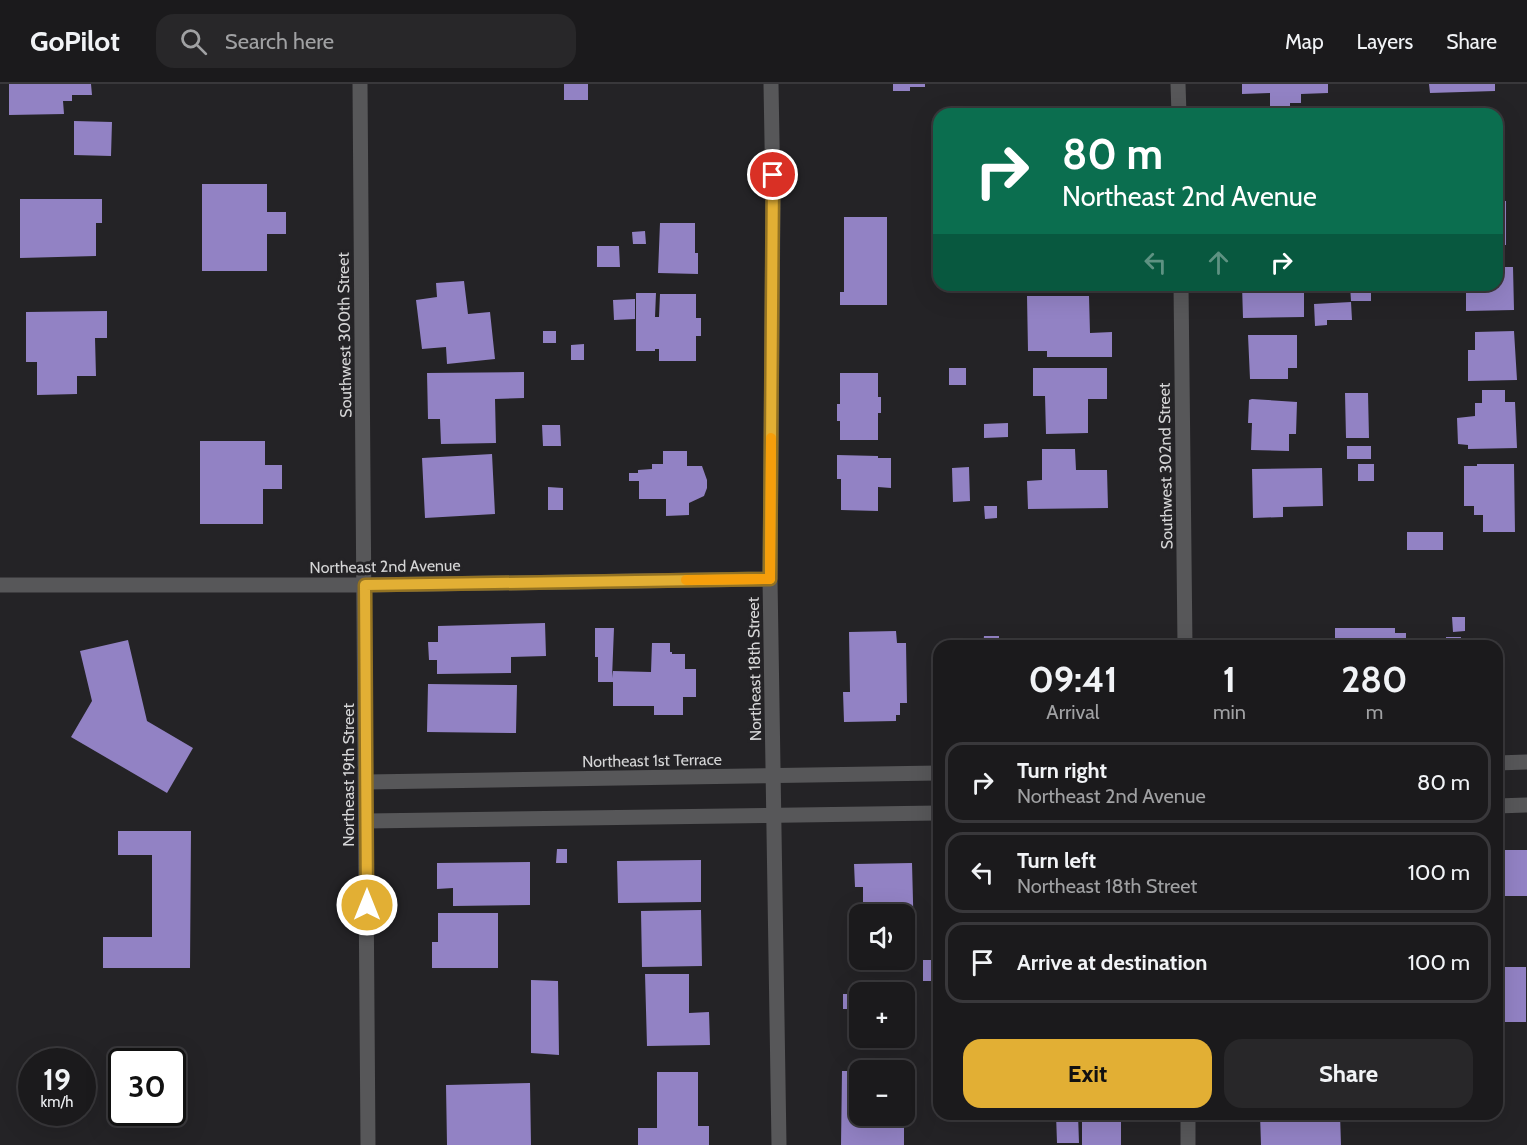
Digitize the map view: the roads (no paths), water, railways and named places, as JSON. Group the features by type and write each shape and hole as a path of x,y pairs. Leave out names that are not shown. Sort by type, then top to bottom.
{"street":[{"name":"Southwest 300th Street","path":"360,84 365,585"},
{"name":"Northeast 18th Street","path":"771,84 773,210 770,579 779,1145"},
{"path":"1178,84 1179,108"},
{"name":"Southwest 302nd Street","path":"1181,291 1185,640"},
{"name":"Northeast 2nd Avenue","path":"0,585 365,585 770,579"},
{"name":"Northeast 19th Street","path":"365,585 368,1145"},
{"path":"1503,763 1527,762"},
{"name":"Northeast 1st Terrace","path":"366,782 933,773"},
{"path":"1503,806 1527,806"},
{"path":"366,821 933,813"},
{"path":"1188,1120 1188,1145"}]}
